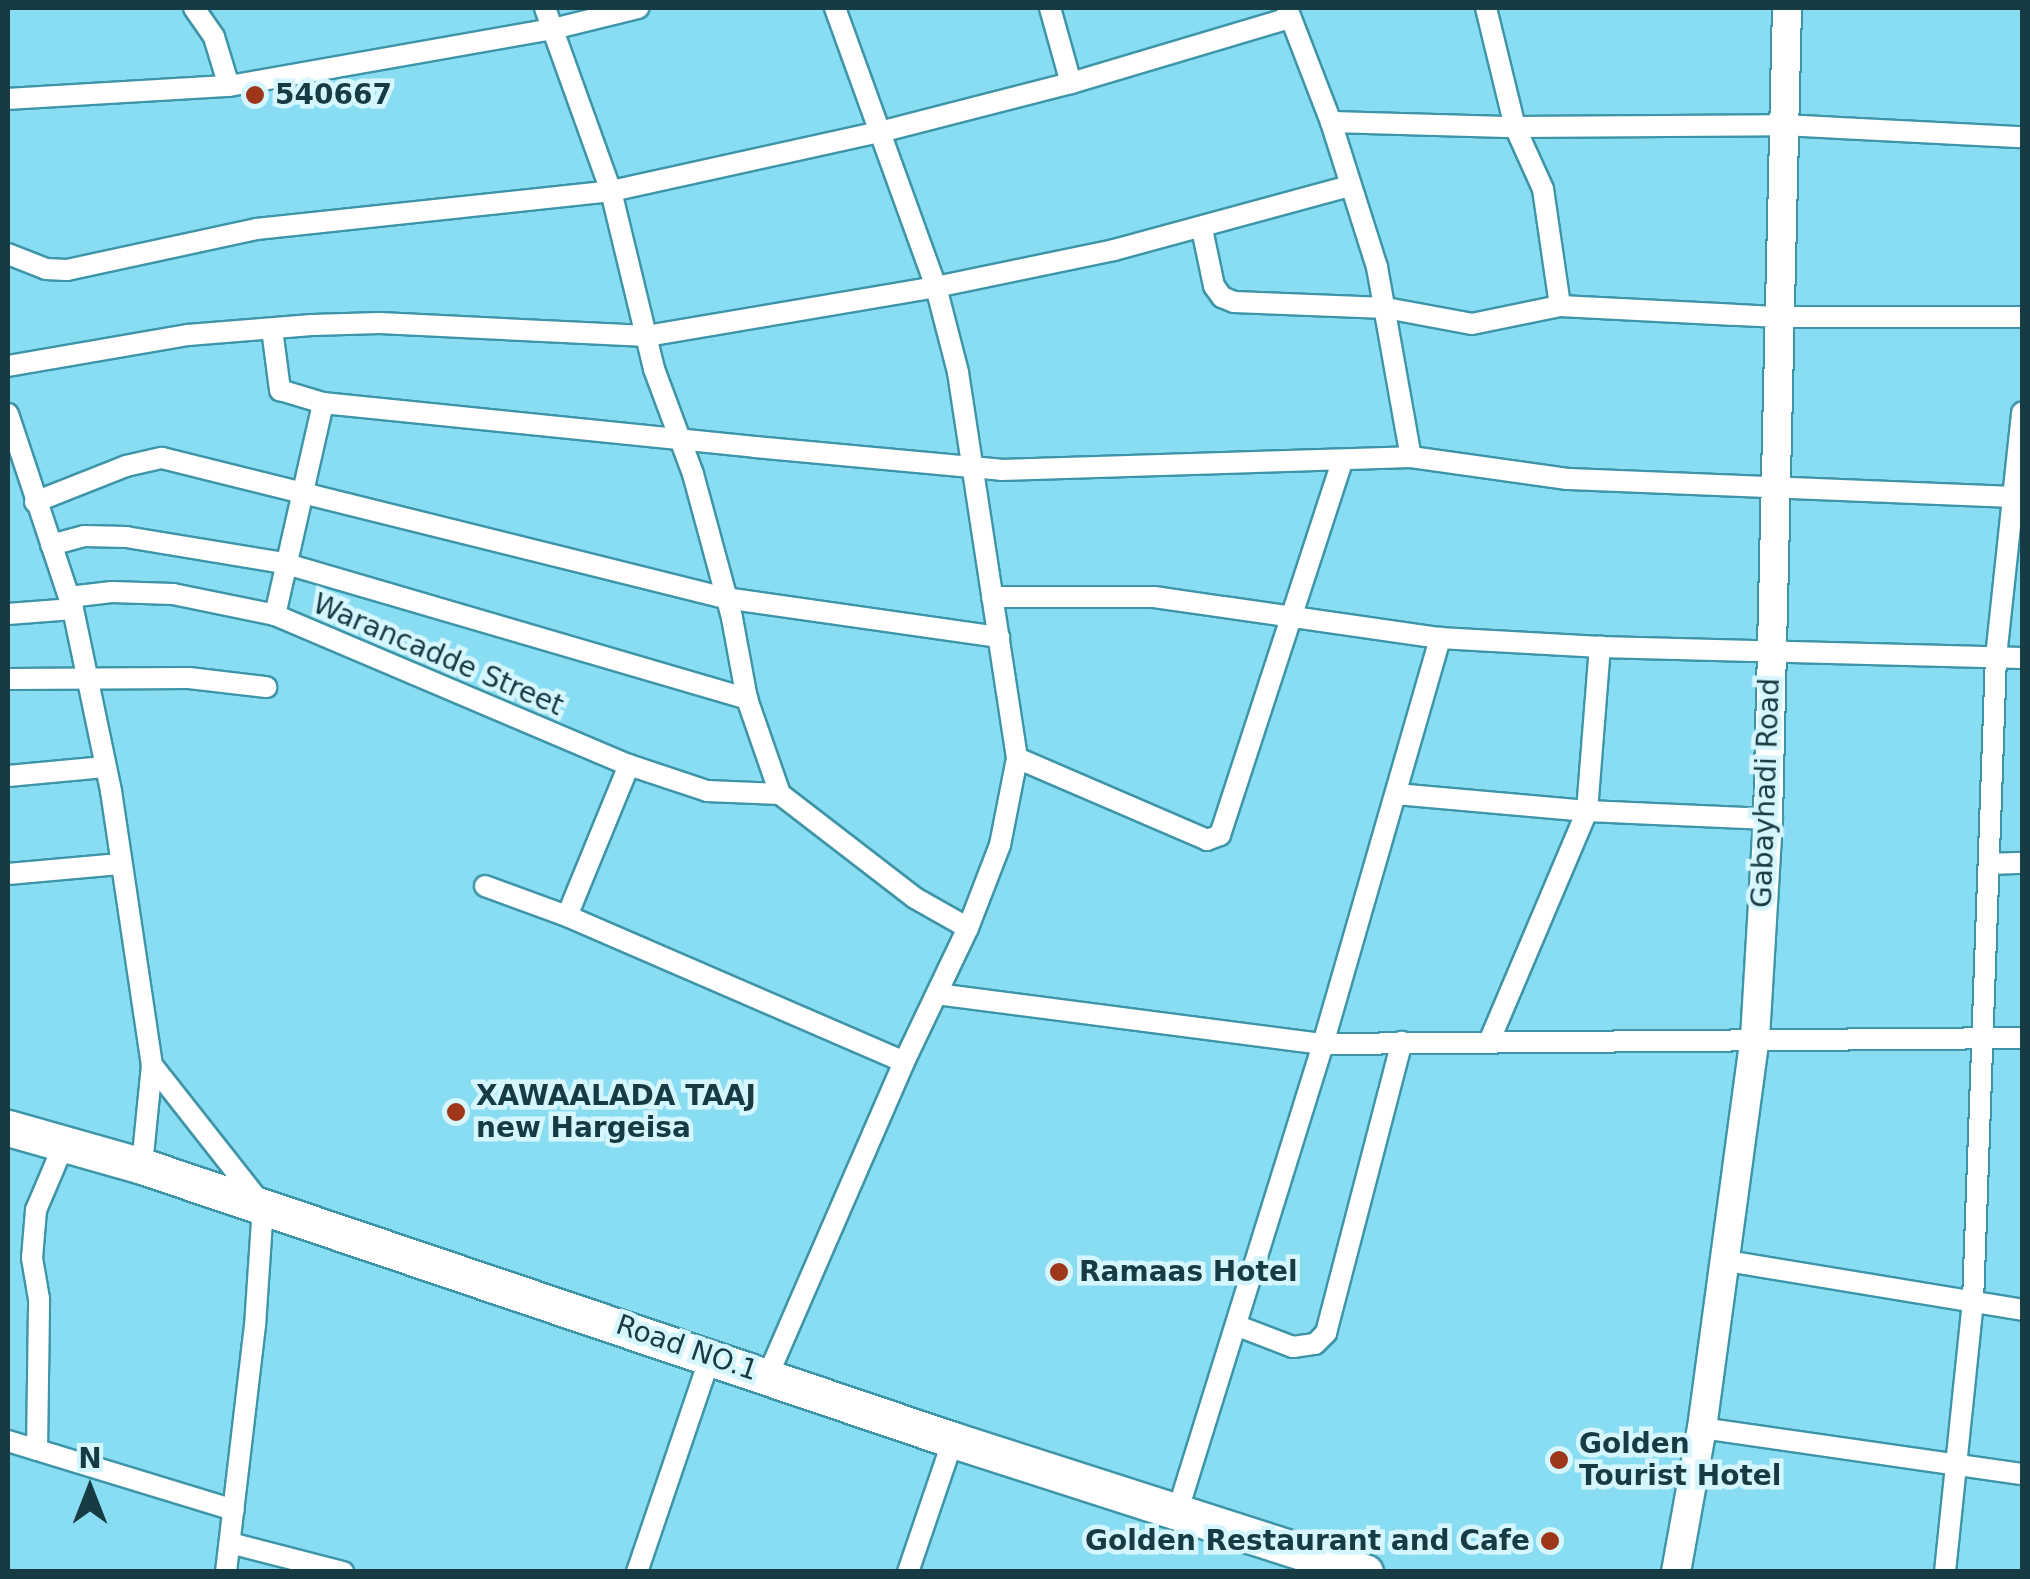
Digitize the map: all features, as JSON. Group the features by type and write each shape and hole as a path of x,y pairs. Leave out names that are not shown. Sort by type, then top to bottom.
{"highway":[{"name":"Road NO.1","path":"8,1128 142,1166 711,1355 953,1440 1365,1572"}],"street":[{"path":"194,8 214,36 229,86"},
{"path":"545,8 611,191 647,336 725,598 748,699 780,794 915,898 968,928"},
{"path":"8,99 229,86 553,29 638,8"},
{"path":"768,1375 904,1062 968,928 1000,845 1017,758 958,372 936,287 836,8"},
{"path":"1050,8 1071,83"},
{"path":"1486,8 1515,127 1543,188 1560,306"},
{"name":"Gabayhadi Road","path":"1676,1572 1702,1428 1755,1038 1768,819 1787,8"},
{"path":"8,254 46,269 67,270 257,229 611,191 880,132 1071,83 1288,13 1331,122 1386,308 1410,456"},
{"path":"1331,122 1515,127 1782,125 2022,137"},
{"path":"8,366 188,335 272,328 380,323 647,336 936,287 1202,228 1349,186"},
{"path":"1202,228 1214,286 1222,297 1234,302 1386,308 1472,324 1560,306 1780,317 2022,317"},
{"path":"272,328 280,390 323,403 973,468 1342,462 1410,456 1567,479 2017,498"},
{"path":"275,615 283,563 323,403"},
{"path":"1945,1572 1973,1302 1979,1039 1990,864 1996,656 2017,498 2022,412"},
{"path":"8,414 12,450 71,603 91,680 152,1064 142,1166"},
{"path":"35,502 126,466 162,458 725,598 1000,636"},
{"path":"1017,758 1207,840 1220,835 1342,462"},
{"path":"51,545 106,535 283,563 748,699"},
{"name":"Warancadde Street","path":"8,614 112,592 173,594 275,615 629,764 707,791 780,794"},
{"path":"992,597 1154,596 1440,638 1770,653 2022,658"},
{"path":"1177,1513 1323,1044 1440,638"},
{"path":"1489,1042 1587,811 1600,647"},
{"path":"8,679 189,678 266,687"},
{"path":"567,916 629,764"},
{"path":"8,776 105,767"},
{"path":"1396,794 1587,811 1768,819"},
{"path":"1990,864 2022,863"},
{"path":"8,874 120,864"},
{"path":"485,886 567,916 904,1062"},
{"path":"938,994 1323,1044 2022,1038"},
{"path":"1238,1326 1293,1347 1315,1344 1326,1333 1402,1042"},
{"path":"152,1064 263,1206 260,1277 226,1572"},
{"path":"38,1450 39,1299 32,1258 36,1210 64,1144"},
{"path":"1726,1261 2022,1310"},
{"path":"637,1572 711,1355"},
{"path":"1702,1428 2022,1474"},
{"path":"908,1572 953,1440"},
{"path":"8,1441 234,1510"},
{"path":"230,1543 343,1572"}],"place":[{"name":"540667","path":"255,95"},
{"name":"XAWAALADA TAAJ new Hargeisa","path":"456,1112"},
{"name":"Ramaas Hotel","path":"1059,1272"},
{"name":"Golden Tourist Hotel","path":"1559,1460"},
{"name":"Golden Restaurant and Cafe","path":"1550,1541"}]}
